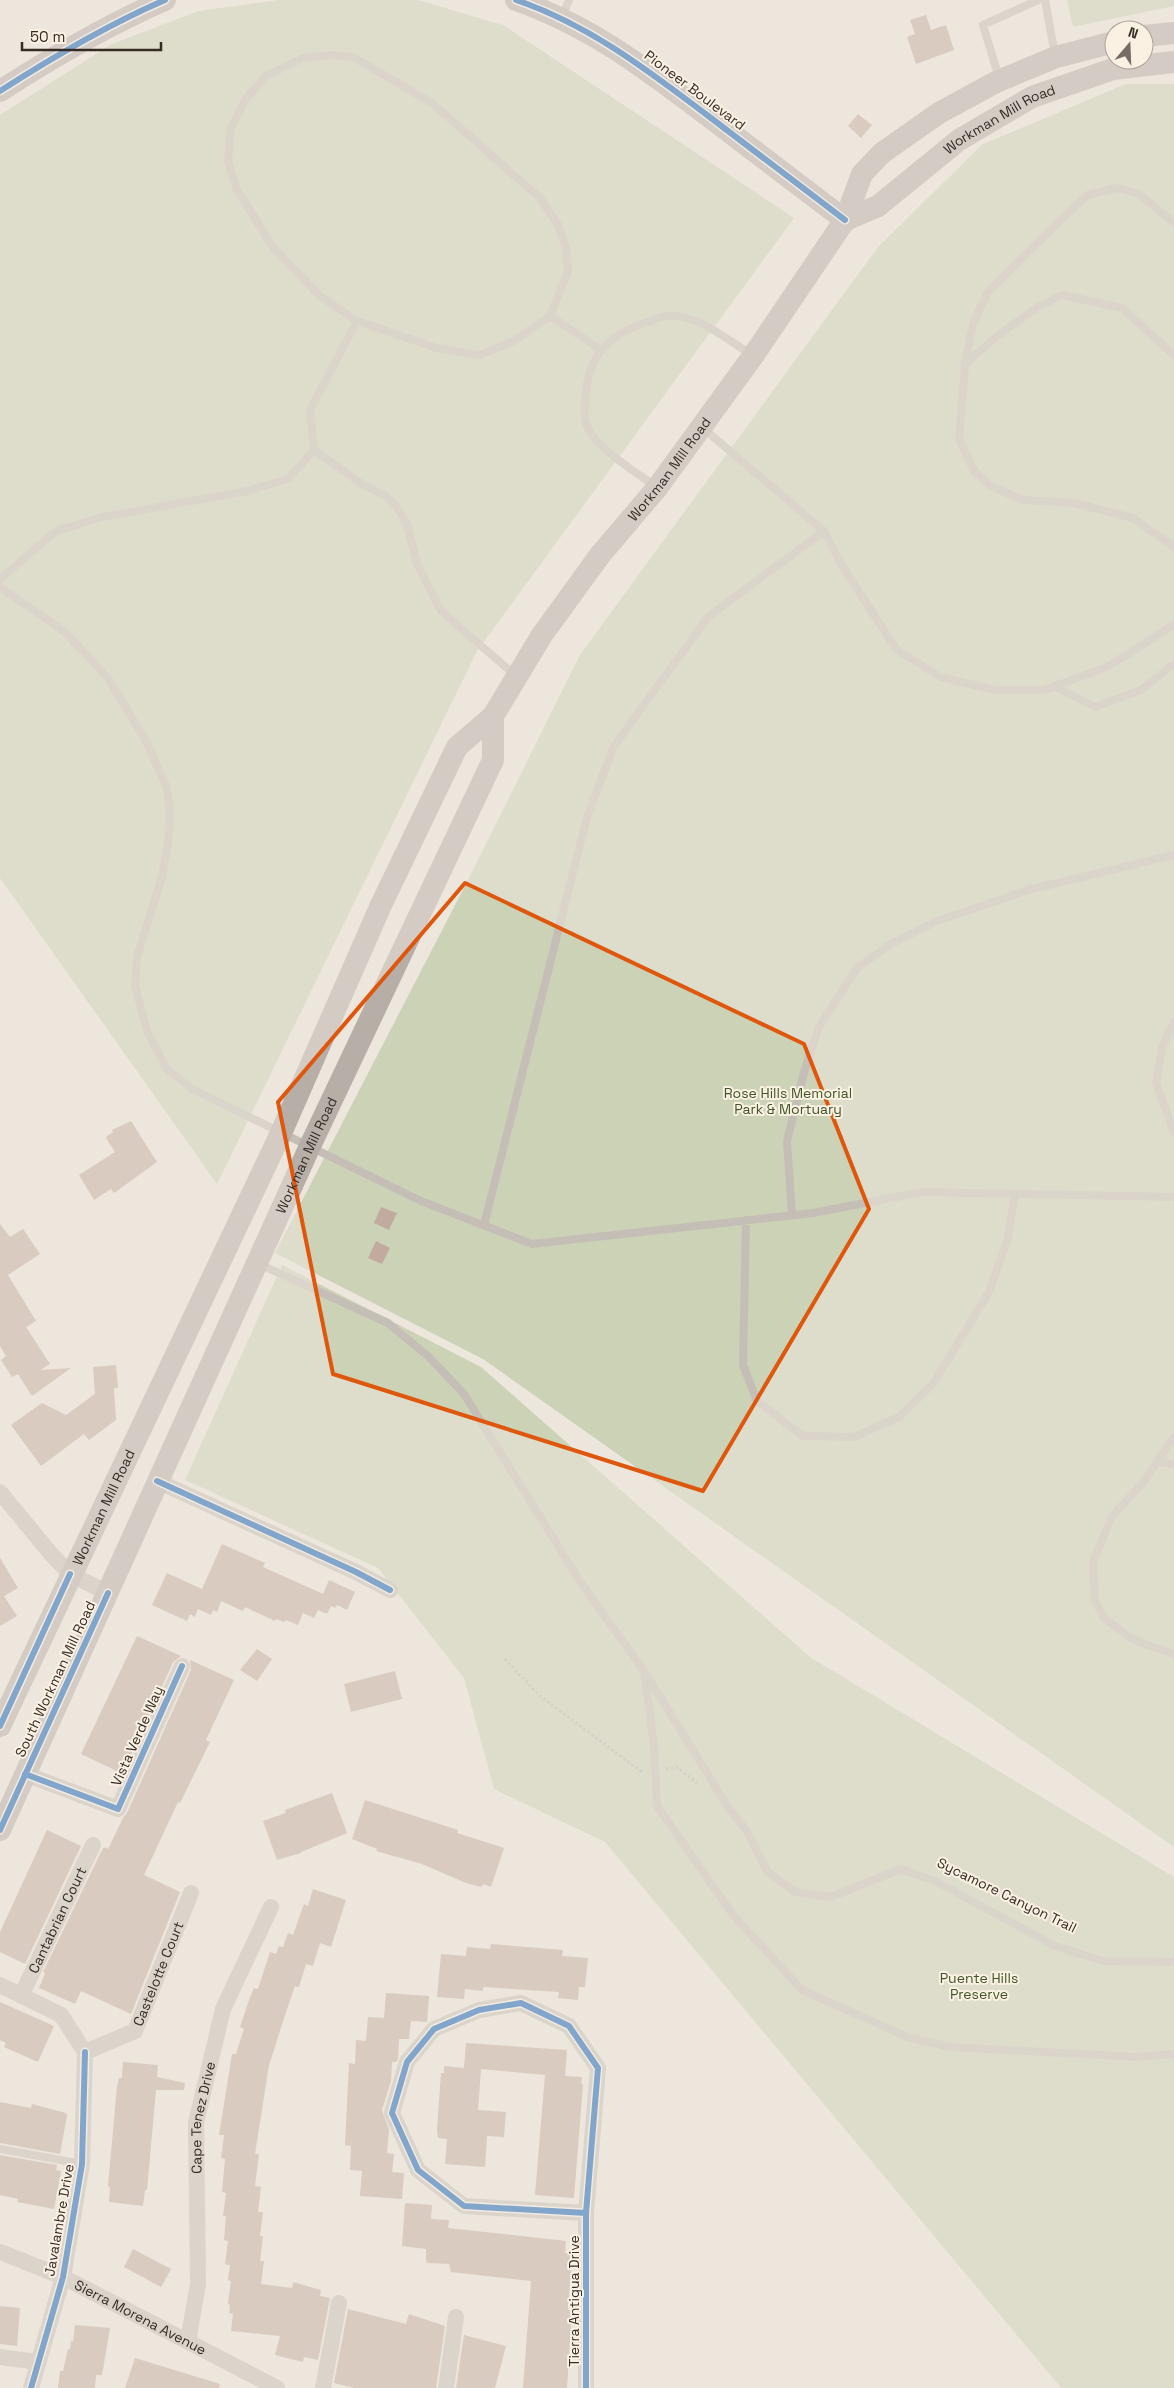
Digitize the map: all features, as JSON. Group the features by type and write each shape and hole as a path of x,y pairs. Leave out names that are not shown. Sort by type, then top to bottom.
{"main road":[{"path":"0,91 65,50 136,12 165,0"},
{"name":"Pioneer Boulevard","path":"516,0 565,9 588,31 634,60 845,220"},
{"path":"1154,35 1174,34"},
{"name":"Workman Mill Road","path":"70,1574 281,1133 381,905 457,747 493,716 542,635 600,555 657,488 754,356 845,220 862,174 882,154 939,113 1000,81 1056,57 1104,45"},
{"name":"Workman Mill Road","path":"845,220 878,206 959,140 1032,97 1113,69 1174,62"},
{"name":"Workman Mill Road","path":"108,1593 310,1146 447,853 493,760 493,716"},
{"path":"0,1726 70,1574"},
{"name":"South Workman Mill Road","path":"0,1830 108,1593"}],"street":[{"path":"157,1481 356,1572 390,1590"},
{"path":"0,1492 70,1574 108,1593"},
{"name":"Vista Verde Way","path":"25,1774 118,1809 182,1666"},
{"name":"Cantabrian Court","path":"22,1994 93,1846"},
{"name":"Castelotte Court","path":"84,2052 134,2031 191,1893"},
{"name":"Cape Tenez Drive","path":"188,2341 198,2284 196,2123 223,2009 271,1907"},
{"path":"0,1985 22,1994 61,2015 84,2052"},
{"name":"Tierra Antigua Drive","path":"586,2213 464,2206 418,2170 392,2113 407,2062 434,2029 479,2010 521,2003 569,2026 598,2068 586,2213 586,2388"},
{"name":"Javalambre Drive","path":"31,2388 63,2277 82,2164 84,2052"},
{"name":"Sierra Morena Avenue","path":"0,2252 63,2277 276,2388"},
{"path":"323,2388 338,2303"},
{"path":"446,2388 456,2317"},
{"path":"0,2358 37,2362"}],"lane":[{"path":"1000,81 983,25 1038,0"},
{"path":"1045,0 1056,57"},
{"path":"331,55 353,57 432,103 540,198 558,225 566,248 568,272 550,316 512,342 480,355 437,348 357,321 320,296 273,246 237,190 228,161 231,128 245,100 266,76 303,58 331,55"},
{"path":"1174,223 1139,194 1117,188 1088,195 988,292 972,324 965,364 959,439 974,471 991,486 1022,500 1074,503 1133,518 1174,547"},
{"path":"965,364 997,336 1038,306 1062,295 1122,308 1174,355"},
{"path":"550,316 600,349"},
{"path":"657,488 617,458 591,433 584,413 586,380 600,349 627,329 666,316 689,319 712,330 754,356"},
{"path":"0,579 56,531 103,517 247,490 288,479 314,450 310,410 357,321"},
{"path":"701,427 824,531 841,564 896,649 940,677 995,690 1044,690 1107,667 1174,625"},
{"path":"314,450 362,484 386,496 396,506 408,524 417,564 441,611 516,676"},
{"path":"484,1224 587,817 614,746 708,617 824,531"},
{"path":"0,587 64,632 108,678 146,741 167,788 170,815 168,842 162,876 137,957 134,986 147,1031 167,1069 192,1090 420,1201 532,1244 792,1216 922,1192 1174,1197"},
{"path":"1054,686 1095,707 1141,690 1174,664"},
{"path":"792,1216 787,1141 805,1069 819,1027 857,968 891,944 937,921 1028,890 1174,855"},
{"path":"1174,1022 1162,1047 1156,1083 1174,1132"},
{"path":"746,1220 743,1366 757,1401 802,1436 854,1437 899,1417 933,1384 989,1292 1008,1238 1015,1194"},
{"path":"257,1263 388,1323 429,1357 458,1387 581,1583 644,1671 728,1807 748,1833 767,1871 795,1892 831,1897 900,1869 937,1882 1055,1946 1103,1961 1174,1962"},
{"path":"1174,1437 1142,1484 1112,1516 1093,1562 1095,1601 1104,1618 1134,1640 1174,1654"},
{"path":"1157,1462 1174,1464"},
{"path":"644,1671 654,1747 657,1806 733,1915 802,1990 910,2038 951,2046 1135,2057 1174,2054"},
{"path":"0,2149 82,2164"}],"path":[{"path":"505,1659 540,1696 640,1773 677,1767 699,1784"}],"highlighted area":[{"path":"465,883 804,1044 869,1209 703,1491 333,1374 278,1102"}],"green space":[{"path":"278,0 418,0 503,25 794,218 477,651 217,1184 0,878 0,115 112,44 199,11"},
{"path":"1067,0 1174,0 1174,6 1073,27"},
{"name":"Rose Hills Memorial Park & Mortuary","path":"1126,84 1174,84 1174,1847 483,1359 275,1253 467,882 580,655 878,247 983,144"},
{"name":"Puente Hills Preserve","path":"282,1265 481,1367 810,1657 1174,1877 1174,2388 1061,2388 605,1842 494,1789 464,1678 378,1568 185,1480"}],"building":[{"path":"926,15 931,30 946,25 954,50 916,64 907,37 915,34 910,20"},
{"path":"858,114 872,125 861,138 848,126"},
{"path":"131,1121 157,1162 114,1193 111,1189 94,1200 79,1175 115,1152 106,1138 107,1136 113,1132 112,1130"},
{"path":"381,1207 397,1213 389,1230 374,1223"},
{"path":"0,1224 10,1237 23,1229 40,1254 8,1275 36,1321 26,1327 50,1364 40,1370 71,1368 32,1396 18,1374 12,1377 1,1360 6,1356 0,1346"},
{"path":"376,1241 390,1248 382,1264 368,1258"},
{"path":"116,1365 118,1388 114,1388 116,1420 89,1440 84,1434 41,1466 11,1425 42,1403 66,1415 95,1394 93,1367"},
{"path":"222,1544 265,1563 263,1567 323,1594 329,1580 355,1592 347,1610 337,1605 335,1608 331,1606 327,1614 318,1610 314,1618 303,1613 298,1625 286,1620 284,1622 276,1619 275,1621 245,1607 243,1611 221,1601 217,1612 213,1610 211,1615 198,1609 195,1617 190,1614 187,1621 152,1605 167,1573 202,1589"},
{"path":"0,1558 18,1588 4,1596 17,1616 0,1626"},
{"path":"137,1636 181,1656 173,1662 123,1774 81,1754"},
{"path":"257,1649 272,1659 257,1681 240,1670"},
{"path":"190,1660 234,1680 206,1740 210,1742 180,1803 178,1802 144,1875 180,1892 131,2014 81,1991 75,2004 39,1988 45,1973 43,1972 100,1854 104,1847 108,1849 127,1813 191,1670"},
{"path":"395,1671 402,1699 351,1712 344,1684"},
{"path":"332,1793 347,1833 301,1853 277,1860 263,1821 286,1813 285,1810"},
{"path":"365,1800 458,1830 457,1833 504,1848 491,1887 484,1884 481,1887 466,1883 422,1864 376,1851 377,1849 352,1839"},
{"path":"47,1830 81,1846 25,1964 0,1952 0,1932"},
{"path":"313,1889 346,1900 331,1947 320,1943 313,1966 306,1964 299,1987 295,1986 269,2065 255,2154 259,2154 255,2186 261,2187 258,2212 263,2212 260,2236 263,2236 260,2261 264,2261 261,2284 292,2288 293,2282 321,2290 320,2296 330,2298 318,2360 304,2357 303,2362 275,2355 280,2336 231,2331 233,2314 229,2313 230,2305 228,2304 231,2281 228,2280 230,2265 225,2264 228,2241 224,2240 226,2216 223,2216 226,2193 222,2192 225,2159 221,2158 224,2135 219,2135 232,2054 236,2054 244,2029 240,2027 250,1997 254,1988 258,1989 270,1952 276,1954 279,1946 283,1947 288,1933 293,1935 304,1904 308,1906"},
{"path":"491,1944 563,1950 562,1956 588,1958 585,1987 579,1987 578,2000 558,1998 559,1992 483,1987 483,1991 465,1989 464,1999 437,1997 441,1954 466,1956 467,1947 490,1949"},
{"path":"386,1993 429,1996 427,2022 411,2021 409,2039 399,2039 398,2059 396,2062 392,2062 391,2081 382,2110 389,2130 387,2153 394,2154 392,2172 404,2173 402,2199 360,2196 362,2171 350,2170 351,2146 345,2145 349,2063 355,2064 356,2040 366,2041 368,2017 384,2018"},
{"path":"0,2002 54,2026 38,2062 4,2047 6,2043 0,2040"},
{"path":"466,2043 567,2050 565,2076 582,2077 581,2084 583,2084 574,2198 535,2195 545,2075 481,2069 478,2110 506,2112 504,2137 487,2136 485,2167 445,2164 447,2139 438,2138 437,2130 441,2073 444,2073 444,2066 464,2068"},
{"path":"123,2062 158,2065 157,2077 185,2083 184,2090 156,2090 147,2190 145,2190 143,2206 109,2202 110,2187 108,2186 117,2086 119,2078 122,2078"},
{"path":"0,2102 31,2108 32,2104 66,2113 60,2154 0,2143"},
{"path":"0,2155 57,2165 56,2170 61,2171 54,2209 17,2202 18,2199 0,2195"},
{"path":"405,2203 432,2205 431,2219 449,2220 448,2228 566,2241 565,2253 572,2254 568,2310 572,2310 567,2388 523,2388 531,2281 451,2272 449,2264 428,2263 426,2261 426,2249 402,2246"},
{"path":"133,2249 171,2269 161,2287 124,2267"},
{"path":"0,2306 20,2308 17,2346 0,2344"},
{"path":"348,2309 406,2324 409,2314 445,2326 436,2388 354,2388 334,2383"},
{"path":"75,2325 110,2328 102,2375 96,2375 95,2388 58,2388 60,2371 63,2371 68,2349 70,2349 71,2341 73,2341"},
{"path":"464,2335 506,2346 495,2388 456,2388"},
{"path":"135,2358 220,2384 219,2388 125,2388"}],"cycle path":[{"path":"0,91 81,42 165,0"},
{"path":"516,0 568,22 639,65 845,220"},
{"path":"157,1481 356,1572 390,1590"},
{"path":"0,1726 70,1574"},
{"path":"0,1830 108,1593"},
{"path":"25,1774 118,1809 182,1666"},
{"path":"586,2213 464,2206 418,2170 392,2113 407,2062 434,2029 479,2010 521,2003 569,2026 598,2068 586,2213 586,2388"},
{"path":"31,2388 63,2277 82,2164 85,2052"}]}
